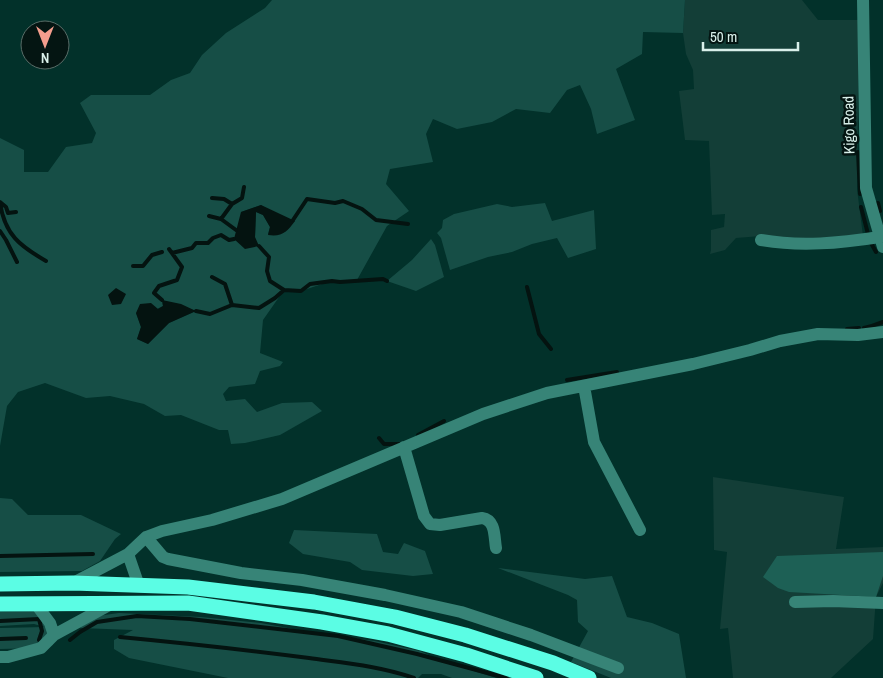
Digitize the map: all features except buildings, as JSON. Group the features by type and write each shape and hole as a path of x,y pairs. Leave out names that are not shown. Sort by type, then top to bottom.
{"highway":[{"path":"0,584 188,587 314,602 395,617 465,636 553,664 589,678"},
{"path":"0,604 188,603 322,622 412,640 536,678"}],"street":[{"name":"Kigo Road","path":"863,0 866,188 882,242"},
{"path":"761,240 790,244 882,242"},
{"path":"73,584 128,554 146,537 282,499 483,414 556,391 694,364 780,341 818,334 858,335 883,332"},
{"path":"584,386 594,442 640,530"},
{"path":"404,447 424,516 430,524 440,525 482,518 488,519 492,524 496,548"},
{"path":"146,537 163,557 168,559 240,573 302,580 385,595 461,612 618,668"},
{"path":"128,554 139,586"},
{"path":"795,602 883,603"},
{"path":"34,603 50,623 54,636"},
{"path":"0,657 8,657 41,648 54,636 113,603"}],"shaded area":[{"path":"272,0 685,0 683,33 643,32 642,54 616,69 635,120 597,134 591,109 580,85 567,90 550,113 516,109 492,122 457,129 433,119 426,134 433,162 390,169 386,184 409,211 387,226 357,280 331,281 301,291 284,290 263,320 260,353 283,362 280,366 260,371 255,384 229,387 223,394 226,401 245,399 257,412 282,403 312,402 322,411 280,435 245,443 231,444 228,430 219,430 181,415 165,416 144,404 110,396 86,398 45,383 18,392 7,406 0,446 0,138 24,150 24,172 48,172 66,147 92,143 96,133 80,103 91,95 150,95 171,80 190,73 202,55 226,33 265,8","holes":["261,205 270,211 273,235 268,234 270,227 263,215 256,212 255,237 241,212","162,300 196,311 169,323 148,344 137,339 141,327 136,313 157,309 163,306"]},
{"path":"685,0 802,0 818,20 859,20 857,189 863,236 808,241 761,236 736,238 725,250 710,254 711,230 724,227 725,214 712,215 709,141 685,140 679,91 694,89 693,70 686,54 683,33"},
{"path":"545,203 552,221 594,210 596,249 568,258 557,238 532,244 512,252 488,257 450,270 441,238 437,233 442,228 443,220 454,214 497,204 512,207"},
{"path":"261,205 295,221 284,233 268,235 270,227 263,215 256,212 255,237 259,246 245,249 234,239 241,212"},
{"path":"431,239 435,245 444,277 416,291 387,281 412,260"},
{"path":"116,288 126,294 121,304 112,305 108,295"},
{"path":"162,300 181,304 196,311 169,323 148,344 137,339 141,327 136,313 140,304 151,303 158,309 163,306"},
{"path":"713,477 844,497 836,549 883,547 883,583 876,597 873,639 831,678 733,678 728,628 720,629 727,552 714,550"},
{"path":"0,498 12,499 28,515 81,515 121,534 115,539 100,561 82,571 0,572"},
{"path":"294,530 377,534 383,552 398,554 404,543 425,551 433,574 413,576 362,570 350,562 303,554 289,543"},
{"path":"498,568 585,579 612,576 627,617 652,623 679,634 686,678 611,678 571,662 588,631 578,622 577,600"},
{"path":"34,611 49,627 53,645 42,648 0,649 0,628 45,627 34,624 0,626 0,612"},
{"path":"119,613 201,617 261,623 320,634 375,641 420,651 442,661 496,678 452,678 441,674 422,674 418,678 228,678 129,658 114,649 114,640 133,630 80,628 97,616"}],"green space":[{"path":"883,552 883,576 876,597 789,592 778,588 763,577 777,556"}],"waterway":[{"path":"858,152 860,194"},
{"path":"221,219 232,204 242,198 244,187"},
{"path":"212,198 224,199 232,204"},
{"path":"293,220 307,199 335,203 343,201 362,209 376,220 408,224"},
{"path":"0,202 6,207 8,213 16,212"},
{"path":"0,203 2,214 15,238 46,261"},
{"path":"878,203 880,211"},
{"path":"861,207 868,234"},
{"path":"209,216 221,219 236,230"},
{"path":"0,231 17,262"},
{"path":"172,253 192,248 196,243 208,243 213,238 221,235 229,240 234,239"},
{"path":"871,243 876,252"},
{"path":"259,246 269,257 267,271 270,281 284,290 301,291 310,284 332,281 383,279 387,281"},
{"path":"162,300 154,293 159,286 177,280 182,267 169,249"},
{"path":"133,266 143,266 152,255 162,252"},
{"path":"212,277 225,284 232,305"},
{"path":"527,287 539,334 551,349"},
{"path":"196,311 210,314 232,305 259,308 284,290"},
{"path":"864,328 883,322"},
{"path":"847,329 859,328"},
{"path":"567,380 617,372"},
{"path":"418,435 444,421"},
{"path":"379,438 384,444 400,444"},
{"path":"0,556 93,554"},
{"path":"70,640 97,622 137,616 190,619 338,636 417,654 506,678"},
{"path":"0,621 39,619 42,631 39,640"},
{"path":"120,637 239,649 349,663 414,678"},
{"path":"0,639 26,638"}]}
